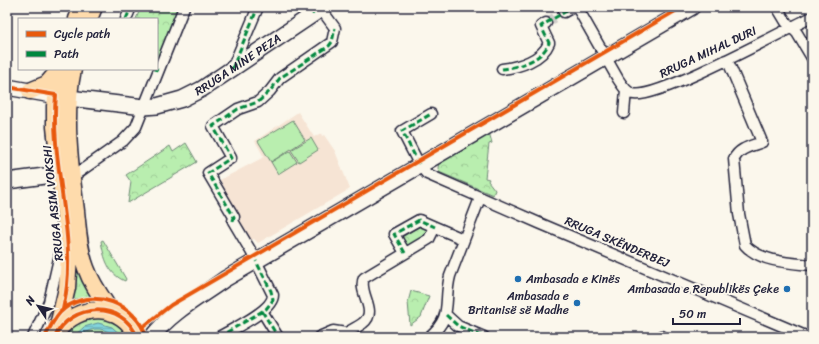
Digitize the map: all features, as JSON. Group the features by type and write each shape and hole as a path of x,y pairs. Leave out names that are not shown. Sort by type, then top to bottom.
{"main road":[{"path":"77,18 82,7"},
{"path":"89,18 94,7"},
{"path":"152,337 174,315 225,279 692,7"},
{"name":"RRUGA MINE PEZA","path":"7,87 144,107 157,106 182,99 202,89 316,9"},
{"path":"30,91 46,84 56,76 59,70"},
{"name":"RRUGA ASIM VOKSHI","path":"55,336 64,305 68,273 66,176 68,128 60,70"},
{"name":"RRUGA ASIM VOKSHI","path":"63,96 73,70"},
{"path":"7,181 66,176"},
{"name":"RRUGA ASIM VOKSHI","path":"66,176 85,267 92,282 112,313"},
{"path":"55,336 70,318 80,313 102,310 112,313 130,325 137,337"}],"street":[{"path":"126,18 131,7"},
{"path":"158,66 184,7"},
{"path":"232,68 258,7"},
{"path":"577,7 626,90 624,113"},
{"path":"777,7 797,33 812,58"},
{"path":"219,337 270,305 273,295 256,261 233,221 234,217 208,173 231,158 213,126 238,109 253,104 267,95 280,78 329,46 332,42 335,28 316,9"},
{"name":"RRUGA MIHAL DURI","path":"626,90 634,94 647,94 698,74 812,17"},
{"path":"502,69 524,65 543,53 549,43 541,26 546,23"},
{"path":"726,60 730,66 762,142 741,150 736,155 734,160 739,214 745,245 762,255 782,262 812,265"},
{"path":"66,176 130,134 136,128 156,70"},
{"path":"420,166 402,131 431,114"},
{"name":"RRUGA SKËNDERBEJ","path":"420,166 427,174 480,198 808,337"},
{"path":"429,337 441,325 446,315 447,287 463,239 480,198"},
{"path":"405,253 394,234 419,220 463,239"},
{"path":"32,337 49,302 66,227"},
{"path":"319,337 333,331 346,333 364,323 369,310 362,286 364,278 429,239 435,227"},
{"path":"262,311 278,337"},
{"path":"446,315 466,333 484,337"}],"shaded area":[{"path":"298,112 314,137 321,133 322,136 324,135 335,151 350,189 258,243 254,239 250,240 220,180 264,157 255,141"}],"green space":[{"path":"141,7 180,7 158,59 158,18 136,18"},
{"path":"293,120 305,140 271,162 258,141"},
{"path":"489,132 492,143 489,144 485,178 489,179 488,181 495,190 493,195 439,172 439,162"},
{"path":"311,138 318,150 299,162 291,150"},
{"path":"186,143 197,162 128,203 131,182 126,175 170,146 173,152"},
{"path":"290,151 297,162 278,174 271,162"},
{"path":"420,226 428,230 426,236 407,246 402,237"},
{"path":"103,240 126,279 125,281 114,274 108,265 102,247 101,241"},
{"path":"75,246 94,296 75,299 68,303"},
{"path":"411,291 429,296 421,317 410,325 408,302"},
{"path":"101,317 117,324 130,337 66,337 69,332 80,322"}],"water":[{"path":"98,323 112,327 123,337 116,336 100,329 93,329 79,336 73,337 84,327"}],"tunnel":[{"path":"546,23 564,12"}],"marked path":[{"path":"126,18 131,7"},
{"path":"232,69 258,7"},
{"path":"305,7 314,14"},
{"path":"502,69 529,62 541,54 549,43 541,26 573,7"},
{"path":"233,221 234,217 208,173 231,158 213,126 238,109 258,102 270,91 280,78 329,46 332,42 335,28"},
{"path":"419,164 402,131 431,114"},
{"path":"405,253 394,234 419,220 435,227"},
{"path":"219,337 266,309 273,300 271,291 256,261"},
{"path":"262,311 278,337"},
{"path":"446,315 458,326 484,337"}],"cycle path":[{"path":"143,327 171,305 682,7"},
{"path":"7,87 56,95 55,122 57,149 68,256 67,282 63,309"},
{"path":"45,337 53,322 64,309 75,302 87,299 100,299 112,302 123,308 133,315 141,325 146,337"},
{"path":"55,337 62,326 72,317 84,312 96,310 109,312 120,317 130,325 137,337"}],"place":[{"name":"Ambasada e Kinës","path":"518,279"},
{"name":"Ambasada e Republikës Çeke","path":"787,289"},
{"name":"Ambasada e Britanisë së Madhe","path":"577,303"}]}
